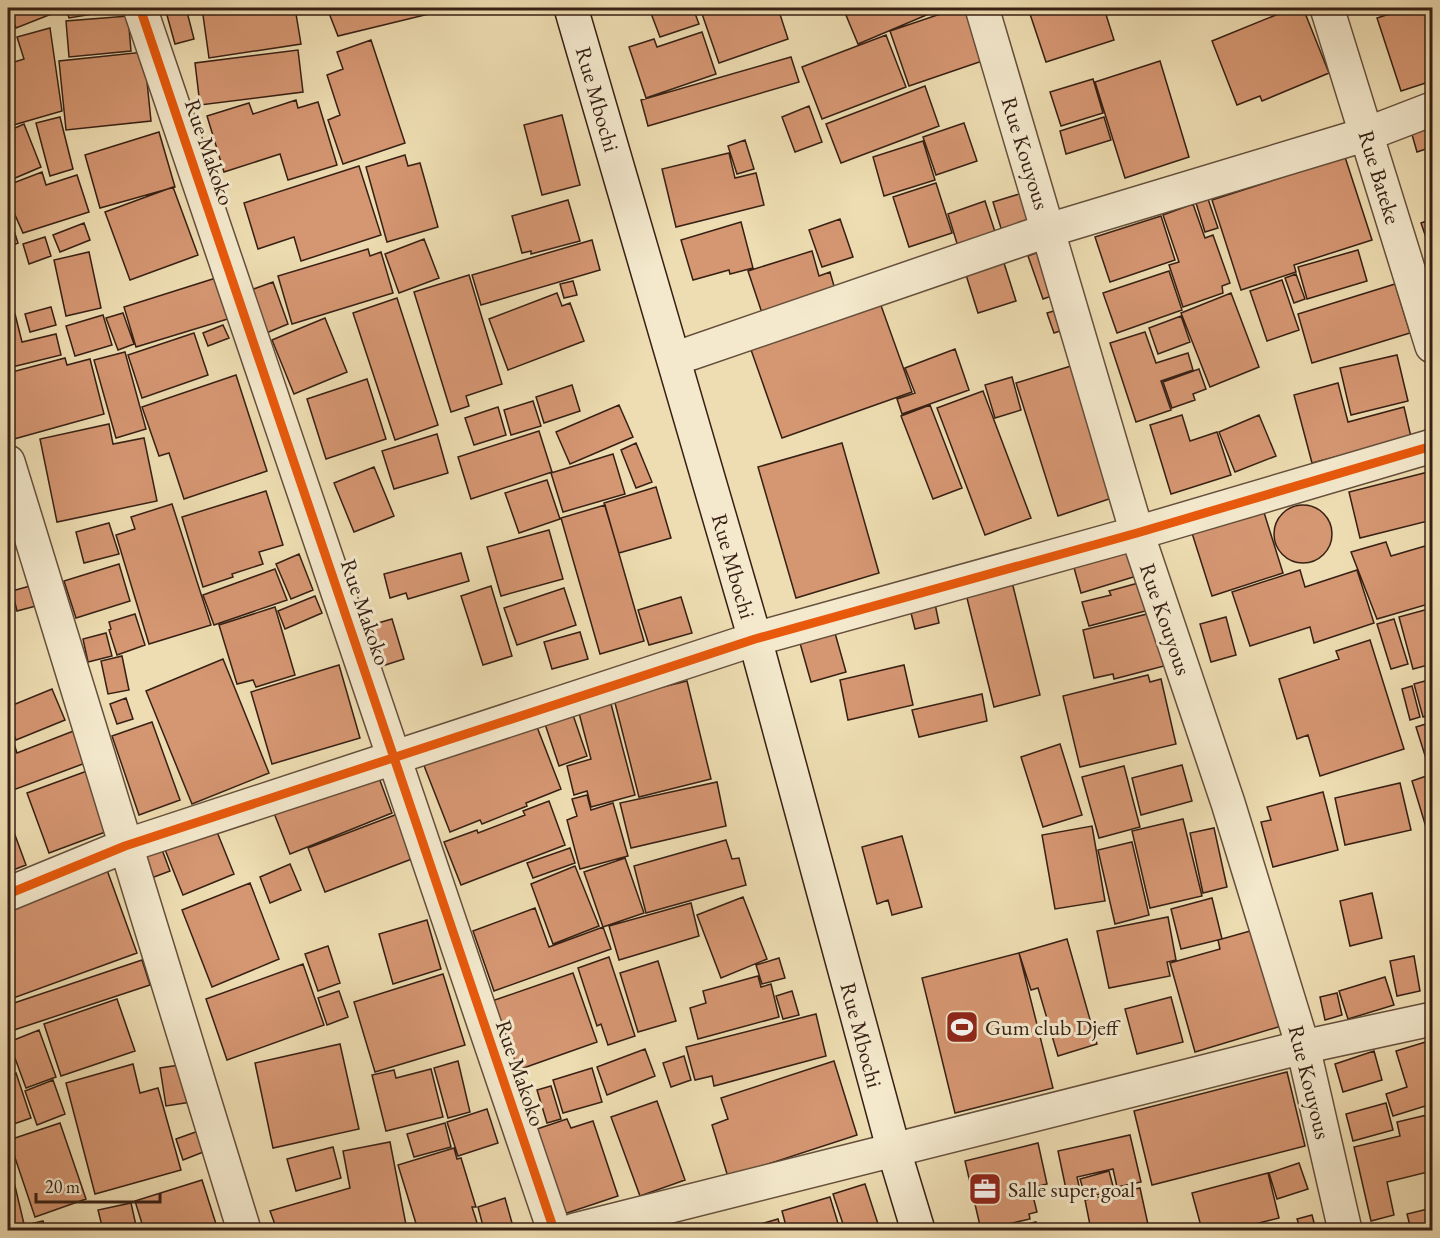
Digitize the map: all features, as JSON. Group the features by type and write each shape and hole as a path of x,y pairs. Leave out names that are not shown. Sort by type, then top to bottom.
{"street":[{"name":"Rue Makoko","path":"140,8 554,1230"},
{"name":"Rue Mbochi","path":"571,8 756,639 894,1151 918,1230"},
{"name":"Rue Kouyous","path":"982,8 1137,533 1228,803 1304,1047 1345,1230"},
{"name":"Rue Bateke","path":"1327,8 1432,346"},
{"path":"674,359 1049,230 1367,134 1432,109"},
{"path":"8,894 124,846 756,639 1137,533 1432,446"},
{"path":"8,462 124,846 244,1230"},
{"path":"575,1230 1304,1047 1432,1019"}],"building":[{"path":"9,8 53,8 54,13 16,28"},
{"path":"66,8 116,8 117,10 69,18"},
{"path":"165,8 186,8 194,39 175,44"},
{"path":"202,8 295,8 301,44 209,58"},
{"path":"327,8 427,8 429,14 338,36"},
{"path":"649,8 693,8 699,24 660,37"},
{"path":"700,8 778,8 788,39 719,63"},
{"path":"843,8 943,8 858,44"},
{"path":"958,8 974,8 991,58 909,86 890,31"},
{"path":"1028,8 1104,8 1114,40 1046,62"},
{"path":"1293,8 1303,8 1329,73 1262,101 1260,96 1237,105 1212,41"},
{"path":"1366,8 1390,8 1367,13"},
{"path":"1408,8 1432,8 1432,81 1401,91 1377,18"},
{"path":"128,16 131,51 69,57 66,21"},
{"path":"50,28 62,111 10,126 8,120 8,64 24,59 17,37"},
{"path":"702,32 716,74 646,98 629,47 654,39 657,47"},
{"path":"886,35 906,87 822,119 802,67"},
{"path":"371,40 405,143 343,164 328,120 340,115 327,75 343,69 337,52"},
{"path":"298,50 303,92 200,105 195,63"},
{"path":"144,52 151,121 66,130 59,61"},
{"path":"791,57 799,82 648,126 641,100"},
{"path":"1160,61 1189,157 1125,178 1095,82"},
{"path":"1093,79 1103,113 1061,126 1050,92"},
{"path":"925,86 939,126 841,163 826,124"},
{"path":"296,100 298,108 318,102 337,165 288,180 280,154 224,172 207,116 249,103 253,114"},
{"path":"809,106 822,142 795,152 782,117"},
{"path":"562,115 580,185 542,195 524,125"},
{"path":"60,117 73,169 50,176 36,123"},
{"path":"1104,117 1111,140 1066,154 1060,131"},
{"path":"1432,117 1432,147 1417,152 1409,124"},
{"path":"964,123 977,161 936,175 923,137"},
{"path":"24,124 41,167 8,181 8,131"},
{"path":"159,132 175,187 100,208 85,155"},
{"path":"745,140 754,169 737,174 728,146"},
{"path":"923,141 935,180 884,196 873,157"},
{"path":"729,153 735,178 756,173 764,205 676,227 662,169"},
{"path":"405,155 408,166 420,163 438,227 387,242 366,167"},
{"path":"1345,157 1372,240 1294,265 1296,272 1241,290 1212,200"},
{"path":"359,166 381,235 301,261 294,237 258,249 244,203"},
{"path":"42,172 46,185 77,175 89,212 23,233 8,199 8,185"},
{"path":"936,183 952,233 909,247 893,197"},
{"path":"173,187 198,255 130,280 105,212"},
{"path":"1029,191 1039,227 1004,238 993,202"},
{"path":"1208,199 1218,228 1205,232 1196,203"},
{"path":"568,200 580,241 531,254 531,251 522,253 512,216"},
{"path":"985,201 997,238 959,250 948,214"},
{"path":"1193,204 1205,238 1213,235 1230,283 1222,286 1223,293 1183,307 1169,265 1179,262 1163,215"},
{"path":"8,212 18,243 8,247"},
{"path":"1161,216 1175,260 1110,282 1095,237"},
{"path":"840,219 853,257 822,267 809,230"},
{"path":"1432,219 1432,255 1421,223"},
{"path":"741,222 753,268 730,274 729,270 693,280 681,240"},
{"path":"84,223 90,240 60,252 53,235"},
{"path":"45,237 51,256 29,264 23,244"},
{"path":"424,239 439,278 399,293 385,254"},
{"path":"592,240 600,270 481,305 472,275"},
{"path":"368,249 370,256 381,252 393,293 292,324 278,276"},
{"path":"1047,249 1063,292 1043,299 1028,256"},
{"path":"1358,250 1367,281 1307,299 1298,267"},
{"path":"812,251 819,276 830,272 836,293 763,316 748,271"},
{"path":"89,252 101,308 66,316 54,260"},
{"path":"1004,263 1016,301 978,313 966,275"},
{"path":"1169,271 1182,310 1117,333 1103,293"},
{"path":"1296,274 1305,299 1294,303 1285,278"},
{"path":"469,275 502,384 466,396 469,406 451,412 414,292"},
{"path":"219,277 231,318 136,347 124,307"},
{"path":"1282,280 1299,330 1267,341 1250,291"},
{"path":"573,281 577,295 564,298 560,284"},
{"path":"273,282 288,324 264,334 248,291"},
{"path":"1395,284 1410,333 1312,363 1298,314"},
{"path":"557,293 562,306 570,303 584,341 508,370 489,319"},
{"path":"1231,293 1259,367 1210,387 1181,313"},
{"path":"397,298 438,425 395,440 353,313"},
{"path":"879,300 912,392 782,438 750,347"},
{"path":"51,307 56,325 30,332 25,314"},
{"path":"1064,308 1069,328 1054,333 1047,313"},
{"path":"123,313 134,344 118,350 106,318"},
{"path":"15,314 22,342 56,334 61,355 8,368 8,316"},
{"path":"103,315 112,345 75,356 66,326"},
{"path":"1181,316 1190,342 1158,354 1149,328"},
{"path":"325,318 347,372 294,394 272,340"},
{"path":"223,325 229,338 208,346 203,333"},
{"path":"1145,332 1156,363 1188,353 1193,370 1161,381 1171,410 1136,422 1110,343"},
{"path":"194,333 208,375 142,398 128,355"},
{"path":"955,349 969,390 902,414 897,399 915,393 905,368"},
{"path":"125,352 146,429 116,438 94,360"},
{"path":"1397,355 1408,401 1351,415 1340,368"},
{"path":"65,358 67,365 90,359 104,414 14,439 8,412 8,373"},
{"path":"1071,366 1112,498 1058,516 1016,383"},
{"path":"1199,369 1206,389 1193,394 1195,400 1172,408 1163,382"},
{"path":"236,375 267,471 184,499 169,453 159,456 142,407"},
{"path":"1012,377 1021,410 995,418 985,385"},
{"path":"367,379 386,439 326,459 307,399"},
{"path":"1338,383 1348,422 1404,407 1411,437 1312,463 1294,395"},
{"path":"572,385 580,411 544,423 536,397"},
{"path":"983,391 1031,518 985,535 937,408"},
{"path":"533,401 541,426 511,435 504,410"},
{"path":"619,405 633,437 570,464 556,432"},
{"path":"930,405 962,488 933,499 901,416"},
{"path":"498,407 506,435 474,445 465,418"},
{"path":"1182,415 1190,441 1217,432 1231,475 1171,494 1150,425"},
{"path":"1259,415 1276,456 1235,472 1219,432"},
{"path":"109,424 113,444 144,438 157,501 57,522 40,439"},
{"path":"539,431 552,472 471,499 458,457"},
{"path":"437,434 448,473 394,489 382,451"},
{"path":"636,443 652,482 636,488 621,450"},
{"path":"842,443 879,573 796,598 758,467"},
{"path":"613,454 625,494 563,512 551,473"},
{"path":"374,467 394,516 354,532 334,483"},
{"path":"1432,471 1432,520 1360,538 1349,492"},
{"path":"547,480 560,519 519,533 505,493"},
{"path":"656,487 671,538 619,553 604,503"},
{"path":"266,491 283,545 259,552 263,564 203,587 182,517"},
{"path":"172,504 211,625 149,644 116,535 135,529 131,517"},
{"path":"605,505 644,641 600,654 561,518"},
{"path":"1297,505 1309,505 1324,513 1332,528 1332,540 1324,555 1309,563 1297,563 1282,555 1274,540 1274,528 1282,513"},
{"path":"1262,506 1283,573 1212,596 1191,530"},
{"path":"109,523 119,554 84,563 76,532"},
{"path":"549,530 563,579 501,596 487,547"},
{"path":"1386,542 1391,556 1432,544 1432,603 1377,619 1351,552"},
{"path":"1131,546 1140,575 1081,593 1073,564"},
{"path":"461,553 469,581 408,599 406,593 390,598 384,574"},
{"path":"299,554 313,590 291,599 276,564"},
{"path":"119,564 130,601 76,618 64,581"},
{"path":"275,569 287,600 214,625 203,595"},
{"path":"1300,570 1305,587 1357,570 1374,623 1314,643 1310,627 1250,646 1232,592"},
{"path":"1012,582 1040,695 994,707 966,594"},
{"path":"1142,582 1149,610 1089,626 1082,602 1111,595 1109,591"},
{"path":"30,586 36,606 17,611 12,591"},
{"path":"491,586 512,656 483,665 461,596"},
{"path":"564,588 576,625 517,645 504,608"},
{"path":"315,596 322,613 285,629 278,611"},
{"path":"681,597 692,633 649,645 638,610"},
{"path":"934,599 939,623 915,629 909,605"},
{"path":"275,607 295,675 256,687 253,680 237,684 219,625"},
{"path":"1432,608 1432,664 1413,669 1399,617"},
{"path":"1151,613 1164,666 1114,679 1113,674 1094,678 1083,630"},
{"path":"135,614 145,645 117,655 109,630 111,629 109,622"},
{"path":"1226,617 1236,655 1211,662 1200,624"},
{"path":"392,619 404,659 376,668 364,627"},
{"path":"1394,619 1408,664 1391,669 1377,624"},
{"path":"833,626 846,672 811,682 798,636"},
{"path":"580,632 588,659 552,669 544,642"},
{"path":"106,633 112,656 88,662 83,639"},
{"path":"1370,640 1404,749 1320,776 1308,735 1297,739 1279,679 1339,659 1336,651"},
{"path":"122,656 129,690 108,694 101,661"},
{"path":"223,659 269,773 192,804 146,691"},
{"path":"339,665 360,738 272,764 251,692"},
{"path":"904,665 913,705 848,720 840,680"},
{"path":"1148,675 1150,682 1161,679 1176,744 1080,767 1063,696"},
{"path":"1432,679 1432,714 1423,717 1414,684"},
{"path":"687,681 711,779 639,797 614,699"},
{"path":"1412,686 1420,717 1410,720 1402,689"},
{"path":"52,689 65,720 16,740 8,720 8,707"},
{"path":"982,694 987,721 919,737 912,710"},
{"path":"126,698 133,719 117,724 110,704"},
{"path":"611,704 635,795 591,807 587,791 574,795 567,766 591,759 579,713"},
{"path":"572,712 587,756 559,766 544,721"},
{"path":"532,714 561,789 482,824 480,820 450,832 421,758"},
{"path":"152,722 180,800 139,815 112,736"},
{"path":"1432,722 1432,767 1429,768 1416,727"},
{"path":"8,726 17,753 76,730 88,762 8,792"},
{"path":"1060,744 1082,815 1043,827 1021,757"},
{"path":"1182,765 1192,801 1141,815 1132,778"},
{"path":"1124,766 1140,827 1099,838 1082,777"},
{"path":"375,767 392,813 290,854 272,808"},
{"path":"87,771 108,831 49,853 27,793"},
{"path":"1429,775 1432,786 1432,847 1412,781"},
{"path":"717,782 726,826 631,848 620,803"},
{"path":"1400,783 1411,830 1345,845 1335,798"},
{"path":"1323,792 1338,850 1273,867 1261,822 1271,820 1267,807"},
{"path":"587,795 591,810 613,803 628,856 580,869 567,820 577,816 572,799"},
{"path":"549,801 565,845 461,885 444,842 477,830 478,833 525,815 523,811"},
{"path":"408,810 425,854 325,892 308,848"},
{"path":"8,816 26,865 8,872"},
{"path":"1183,819 1202,896 1150,908 1132,831"},
{"path":"213,822 234,874 183,895 162,842"},
{"path":"1092,826 1105,901 1055,909 1042,835"},
{"path":"1214,828 1227,887 1203,893 1190,833"},
{"path":"902,836 922,907 892,915 888,900 877,904 862,847"},
{"path":"158,839 170,871 146,880 134,848"},
{"path":"726,840 732,859 739,858 746,885 646,913 634,866"},
{"path":"1132,842 1149,915 1115,924 1098,850"},
{"path":"570,848 575,863 533,878 527,863"},
{"path":"625,858 644,913 603,927 584,872"},
{"path":"290,864 301,890 270,903 260,877"},
{"path":"575,866 599,926 553,944 531,884"},
{"path":"107,870 137,953 8,1000 8,907"},
{"path":"250,883 279,959 212,987 182,910"},
{"path":"1372,893 1382,938 1350,946 1340,901"},
{"path":"743,897 767,959 721,978 697,915"},
{"path":"1212,898 1222,939 1181,949 1171,909"},
{"path":"691,903 699,936 619,960 609,926"},
{"path":"535,908 549,947 603,927 611,949 494,991 473,931"},
{"path":"1168,917 1176,960 1167,962 1170,976 1109,988 1097,931"},
{"path":"427,920 441,969 393,984 379,934"},
{"path":"1261,928 1288,1024 1195,1052 1170,963 1220,949 1218,940"},
{"path":"1067,939 1097,1044 1058,1056 1038,988 1031,990 1019,953"},
{"path":"328,946 340,983 318,991 305,954"},
{"path":"1019,953 1053,1088 955,1113 922,978"},
{"path":"1414,956 1420,991 1397,996 1390,961"},
{"path":"609,957 635,1036 608,1045 601,1024 597,1026 578,968"},
{"path":"779,958 785,978 762,984 756,965"},
{"path":"142,960 150,985 14,1030 8,1005"},
{"path":"658,961 676,1021 638,1032 620,973"},
{"path":"303,964 324,1025 227,1060 206,999"},
{"path":"573,973 597,1042 515,1071 492,1001"},
{"path":"443,974 465,1045 375,1072 354,1002"},
{"path":"758,976 761,987 771,984 779,1017 698,1039 690,1008 706,1003 703,991"},
{"path":"1385,977 1394,1005 1348,1019 1339,991"},
{"path":"339,991 348,1017 327,1025 318,998"},
{"path":"792,991 799,1015 783,1019 776,996"},
{"path":"1337,993 1342,1015 1325,1020 1320,997"},
{"path":"1171,997 1183,1042 1137,1054 1125,1009"},
{"path":"117,999 135,1051 61,1076 44,1024"},
{"path":"816,1014 826,1056 714,1086 712,1076 695,1080 686,1047"},
{"path":"39,1030 56,1077 26,1088 9,1042"},
{"path":"1432,1040 1432,1104 1393,1116 1386,1094 1407,1087 1396,1051"},
{"path":"340,1044 359,1129 273,1148 255,1063"},
{"path":"645,1049 655,1076 607,1095 597,1067"},
{"path":"1374,1051 1382,1080 1343,1092 1335,1064"},
{"path":"684,1056 691,1080 671,1087 663,1063"},
{"path":"458,1061 470,1112 448,1118 434,1068"},
{"path":"834,1061 857,1135 728,1177 712,1125 728,1119 721,1098"},
{"path":"133,1064 140,1093 158,1088 181,1170 95,1194 66,1083"},
{"path":"186,1064 191,1102 166,1106 160,1068"},
{"path":"592,1068 602,1102 563,1113 553,1080"},
{"path":"431,1069 443,1117 386,1131 372,1075 394,1070 396,1078"},
{"path":"1287,1072 1305,1146 1152,1185 1134,1111"},
{"path":"16,1073 31,1118 8,1126 8,1076"},
{"path":"53,1080 65,1114 37,1125 25,1091"},
{"path":"551,1086 561,1119 547,1123 537,1090"},
{"path":"657,1101 685,1180 640,1196 611,1117"},
{"path":"1386,1103 1393,1130 1353,1141 1346,1114"},
{"path":"487,1109 498,1143 458,1156 447,1122"},
{"path":"1431,1114 1432,1171 1387,1182 1394,1215 1371,1221 1354,1147 1400,1136 1397,1122"},
{"path":"567,1119 571,1128 593,1121 618,1196 564,1214 537,1129"},
{"path":"60,1123 86,1199 35,1217 9,1140"},
{"path":"445,1123 451,1147 414,1157 407,1134"},
{"path":"204,1129 211,1149 183,1160 176,1139"},
{"path":"1130,1135 1141,1182 1117,1187 1113,1169 1077,1177 1079,1186 1066,1189 1058,1151"},
{"path":"390,1142 407,1230 277,1230 270,1211 350,1188 343,1151"},
{"path":"1038,1143 1047,1184 1031,1188 1037,1212 1029,1214 1030,1219 981,1230 965,1161"},
{"path":"333,1147 341,1178 296,1191 287,1159"},
{"path":"454,1148 457,1159 461,1158 476,1207 472,1207 479,1229 418,1230 398,1165"},
{"path":"1299,1163 1308,1189 1277,1199 1269,1173"},
{"path":"8,1165 10,1165 24,1224 8,1228"},
{"path":"1109,1171 1114,1190 1086,1198 1080,1179"},
{"path":"1268,1173 1279,1218 1231,1230 1202,1230 1192,1193"},
{"path":"202,1180 216,1224 195,1230 144,1230 135,1201"},
{"path":"865,1184 880,1230 845,1230 833,1194"},
{"path":"1140,1188 1149,1229 1091,1230 1085,1200"},
{"path":"830,1197 840,1230 787,1230 782,1211"},
{"path":"505,1198 514,1230 484,1230 478,1207"},
{"path":"131,1203 137,1230 103,1230 98,1210"},
{"path":"1432,1208 1432,1230 1411,1230 1407,1214"},
{"path":"1312,1215 1316,1230 1301,1230 1297,1219"},
{"path":"778,1219 781,1230 740,1230"},
{"path":"43,1221 46,1230 19,1230 18,1227"},
{"path":"1036,1222 1038,1230 1000,1230"}],"cycle path":[{"path":"140,8 554,1230"},
{"path":"8,894 125,846 755,639 1137,533 1432,446"}],"place":[{"name":"Gum club Djeff","path":"962,1027"},
{"name":"Salle super goal","path":"985,1189"}]}
